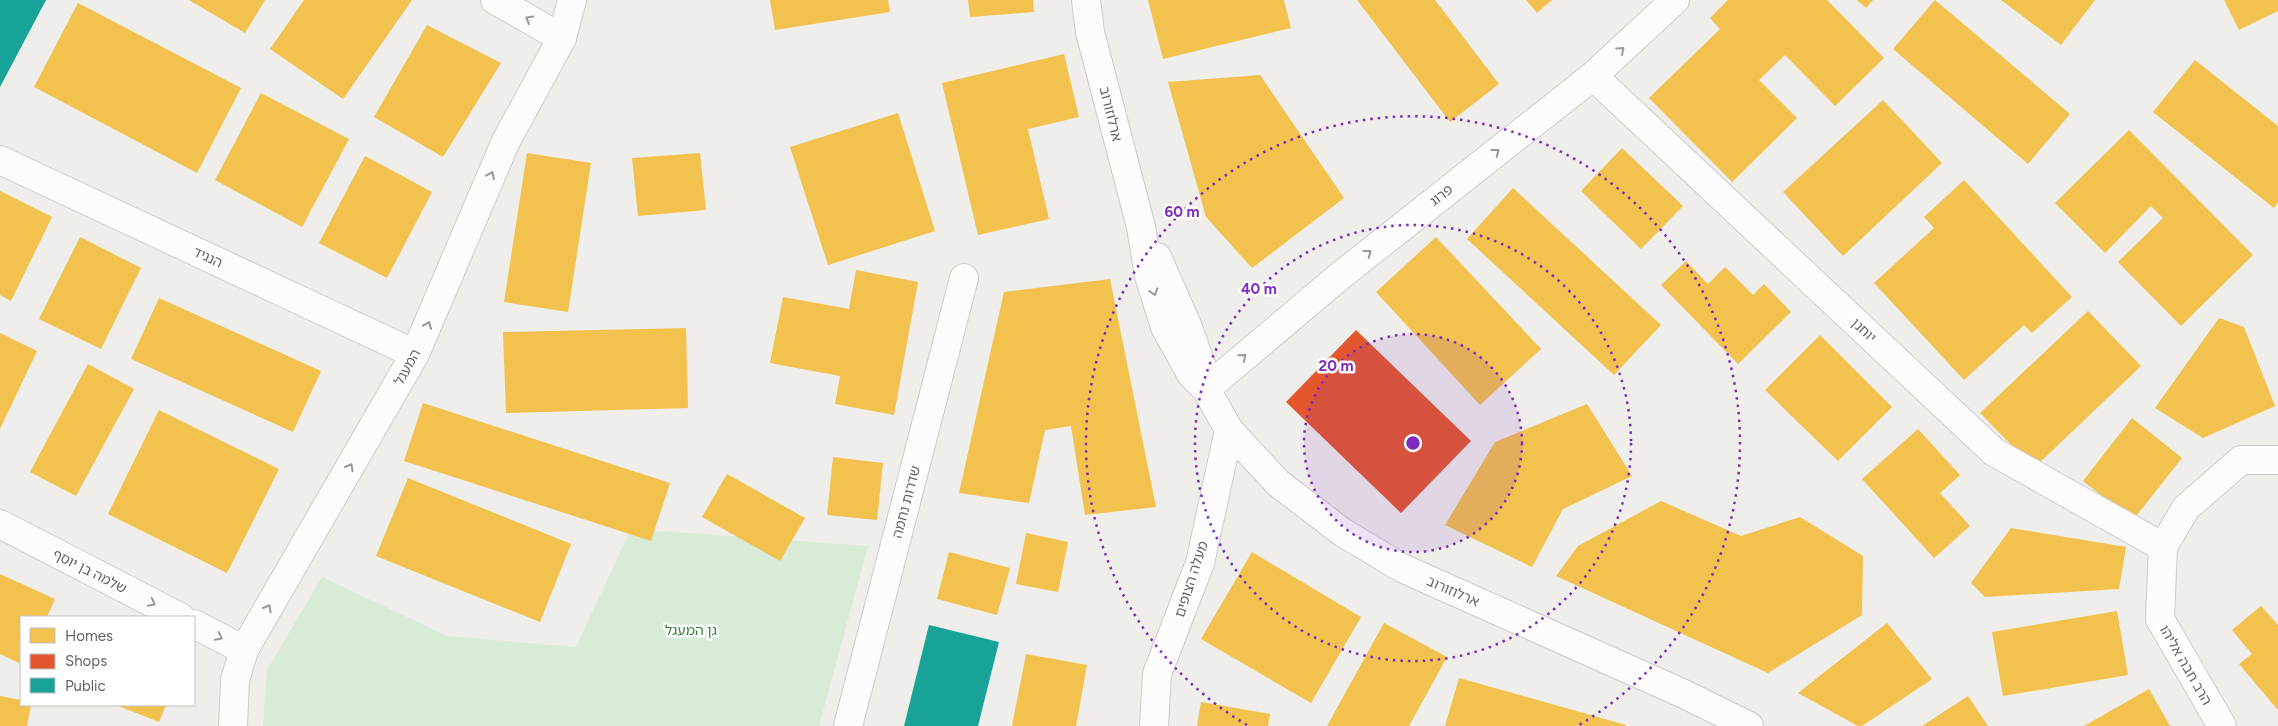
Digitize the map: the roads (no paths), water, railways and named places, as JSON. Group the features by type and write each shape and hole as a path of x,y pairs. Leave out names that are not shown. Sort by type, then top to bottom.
{"street":[{"path":"495,0 562,38"},
{"name":"המעגל","path":"233,726 235,680 244,650 415,354 506,141 562,38 572,0"},
{"name":"ארלוזורוב","path":"1086,0 1090,32 1141,227 1149,276 1165,327 1191,374 1206,389 1229,430 1278,483 1342,532 1402,568 1684,694 1749,726"},
{"name":"פרוג","path":"1206,389 1340,276 1593,76 1675,0"},
{"name":"יוחנן","path":"1593,76 1994,452 2163,547"},
{"name":"הנגיד","path":"0,160 415,354"},
{"name":"שדרות נחמה","path":"848,726 964,278"},
{"name":"מעלה הצופים","path":"1154,726 1157,674 1200,563 1229,430"},
{"name":"הרב חבה אליהו","path":"2222,726 2160,619 2163,547 2186,508 2241,460 2278,460"},
{"name":"שלמה בן יוסף","path":"0,524 178,616"},
{"path":"195,625 244,650"}],"park label":[{"name":"גן המעגל","path":"691,630"}]}
